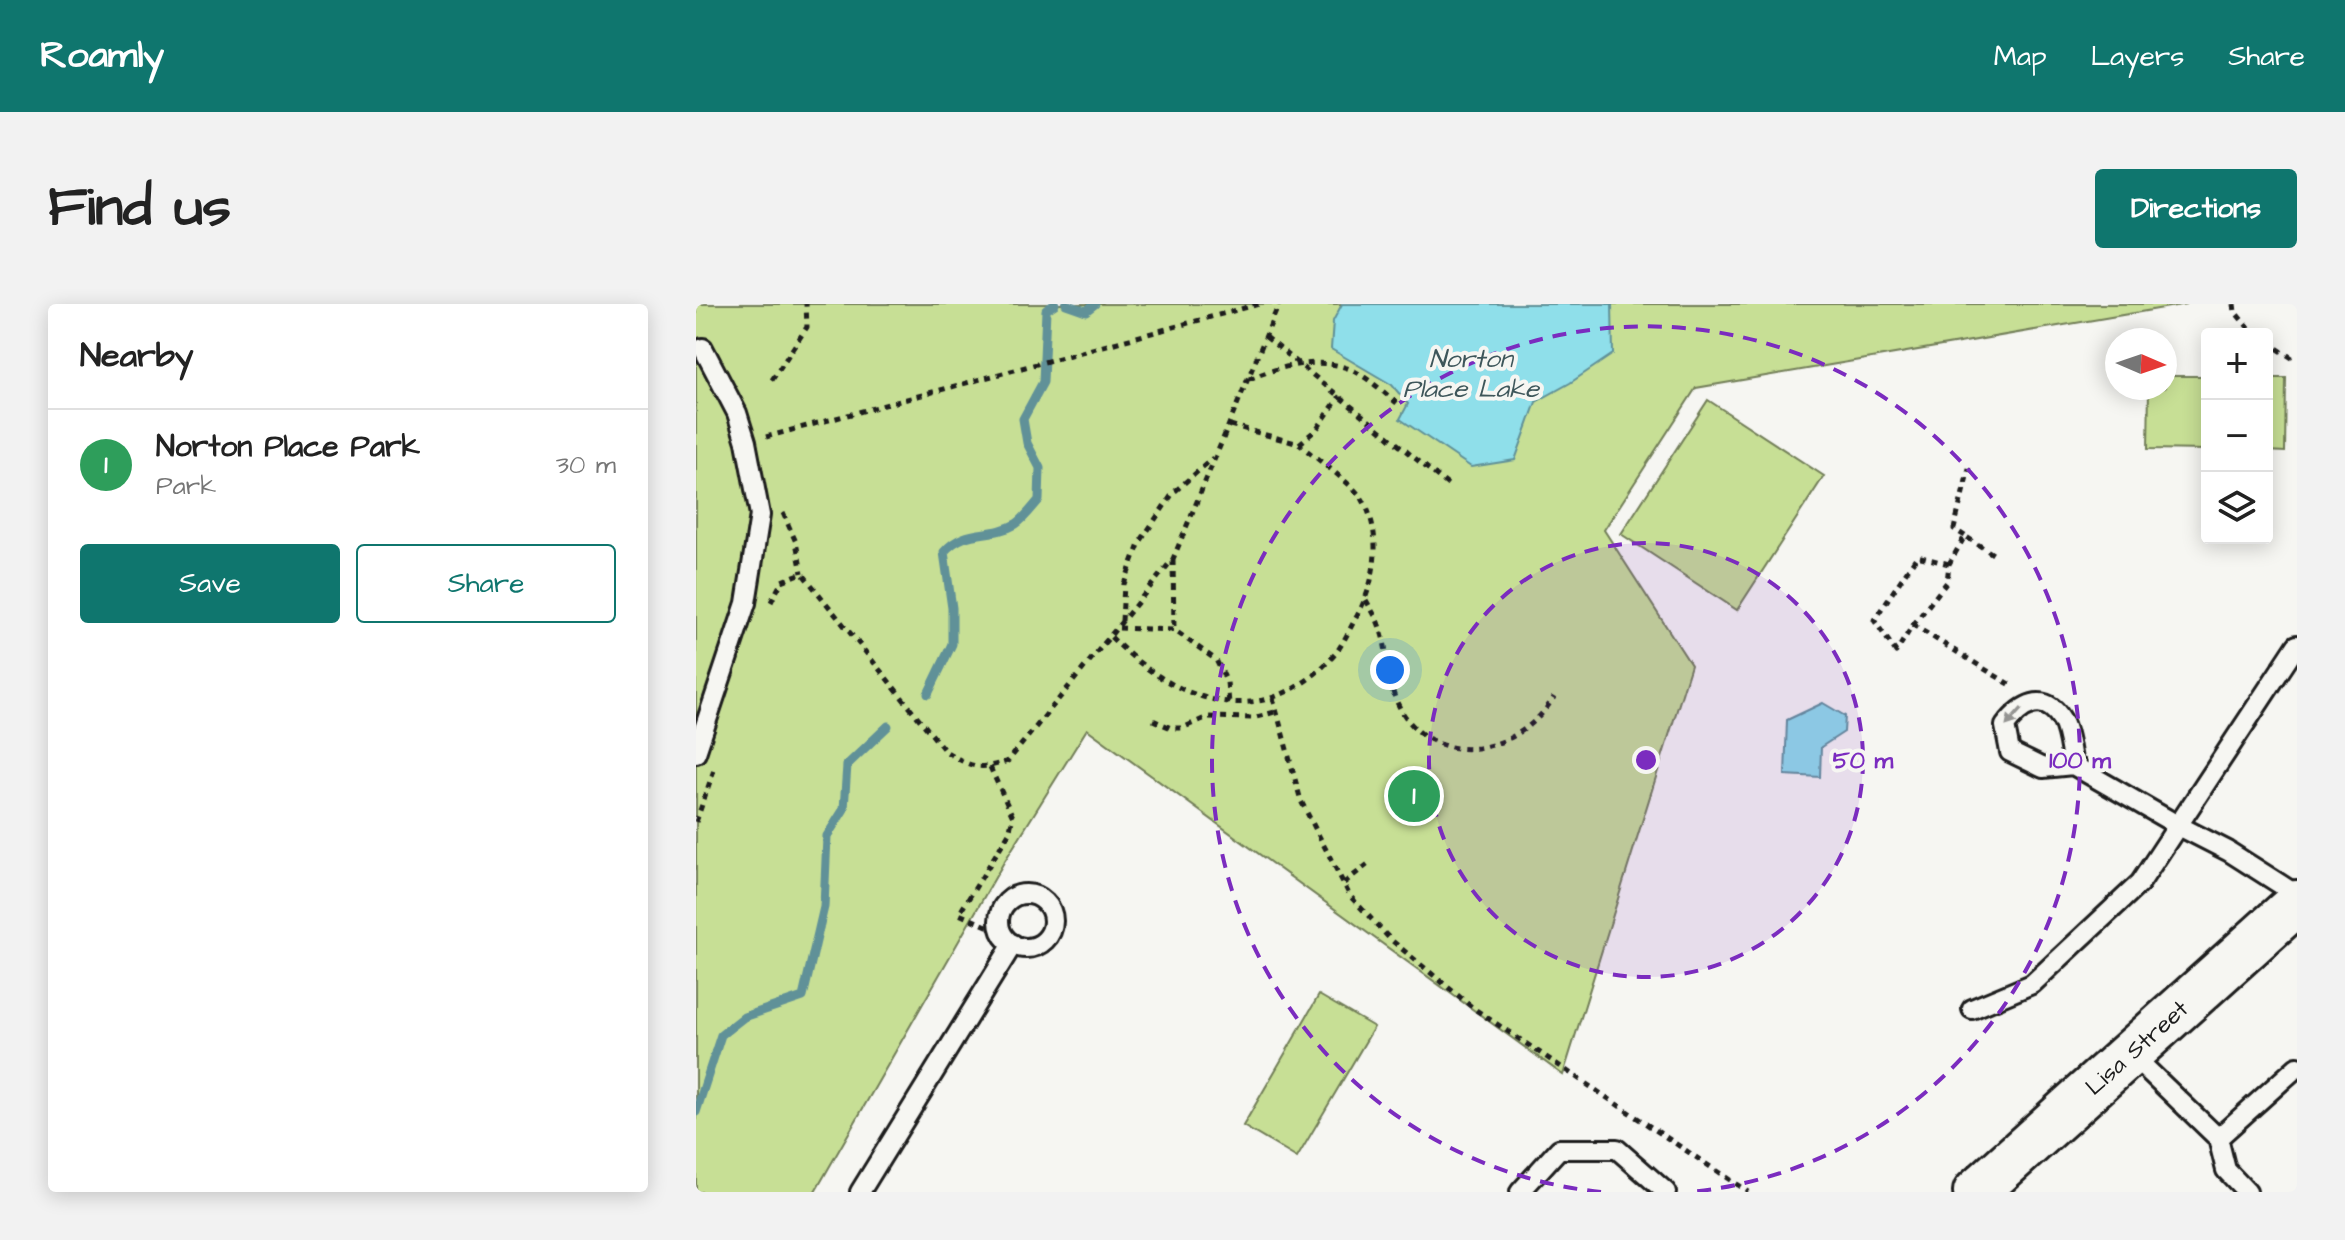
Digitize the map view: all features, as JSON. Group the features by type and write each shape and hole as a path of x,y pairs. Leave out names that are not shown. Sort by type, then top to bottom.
{"street":[{"name":"Lisa Street","path":"1976,1192 2297,903"}],"lane":[{"path":"696,753 746,603 760,515 746,442 737,413 703,348"},
{"path":"1972,1009 2032,984 2140,883 2297,645"},
{"path":"2073,765 2228,851 2297,895"},
{"path":"1019,894 1030,894 1048,904 1053,913 1050,934 1034,947 1013,944 1000,928 999,917 1010,899 1019,894"},
{"path":"860,1192 1013,944"},
{"path":"2130,1053 2218,1138 2226,1170 2247,1192"},
{"path":"2218,1138 2297,1067"},
{"path":"1520,1192 1559,1149 1617,1149 1666,1192"}],"path":[{"path":"772,380 807,327 806,304"},
{"path":"781,433 1258,304"},
{"path":"766,613 782,581 802,573 945,751 970,766 990,767 1008,761 1173,559 1279,304"},
{"path":"2234,304 2235,312 2249,328"},
{"path":"1266,337 1448,485"},
{"path":"2273,346 2297,361"},
{"path":"1249,379 1275,368 1333,364 1353,370 1398,404"},
{"path":"1299,444 1317,429 1340,396"},
{"path":"1110,637 1131,658 1186,693 1229,703 1256,703 1286,694 1312,677 1338,650 1366,600 1375,566 1374,531 1362,497 1299,444 1230,425"},
{"path":"1120,626 1124,584 1140,542 1173,493 1217,455"},
{"path":"1969,468 1954,529 1996,556"},
{"path":"1949,564 1917,556 1874,620 1896,652 1947,582 1949,564 1965,536"},
{"path":"1173,559 1174,630"},
{"path":"1366,600 1381,629 1388,676 1396,701 1411,723 1432,739 1457,748 1484,749 1509,741 1531,726 1554,697"},
{"path":"1913,625 2017,688"},
{"path":"1120,626 1174,630 1216,660 1227,682 1229,703"},
{"path":"1273,698 1301,801 1350,896 1390,939 1473,1008 1748,1192"},
{"path":"1153,720 1171,728 1182,728 1208,717 1253,718 1276,712"},
{"path":"990,767 1013,817 1009,833 959,914 1000,928"},
{"path":"1344,883 1372,861"}],"green space":[{"path":"696,304 2187,304 1696,388 1604,530 1691,665 1563,1075 1087,729 1004,862 815,1192 696,1192"},
{"path":"2177,376 2201,376 2201,450 2148,449 2149,400 2177,400"},
{"path":"2273,378 2286,378 2285,452 2273,451"},
{"path":"1708,400 1824,476 1737,610 1621,534"},
{"path":"1319,995 1374,1027 1297,1158 1243,1126"}],"water":[{"name":"Norton Place Lake","path":"1342,304 1612,304 1613,354 1536,402 1515,460 1471,467 1400,419 1408,404 1392,385 1331,349 1333,321"},
{"path":"1823,703 1845,716 1844,732 1821,747 1820,777 1785,775 1787,720"}],"waterway":[{"path":"928,694 952,644 952,608 944,552 960,539 1016,524 1039,500 1040,468 1027,443 1023,419 1043,382 1046,310 1055,304"},
{"path":"1066,304 1086,311 1095,304"},
{"path":"696,1112 721,1035 744,1017 803,997 824,907 827,836 844,809 847,765 888,726"}],"place":[{"name":"Norton Place Park","path":"1414,796"}]}
